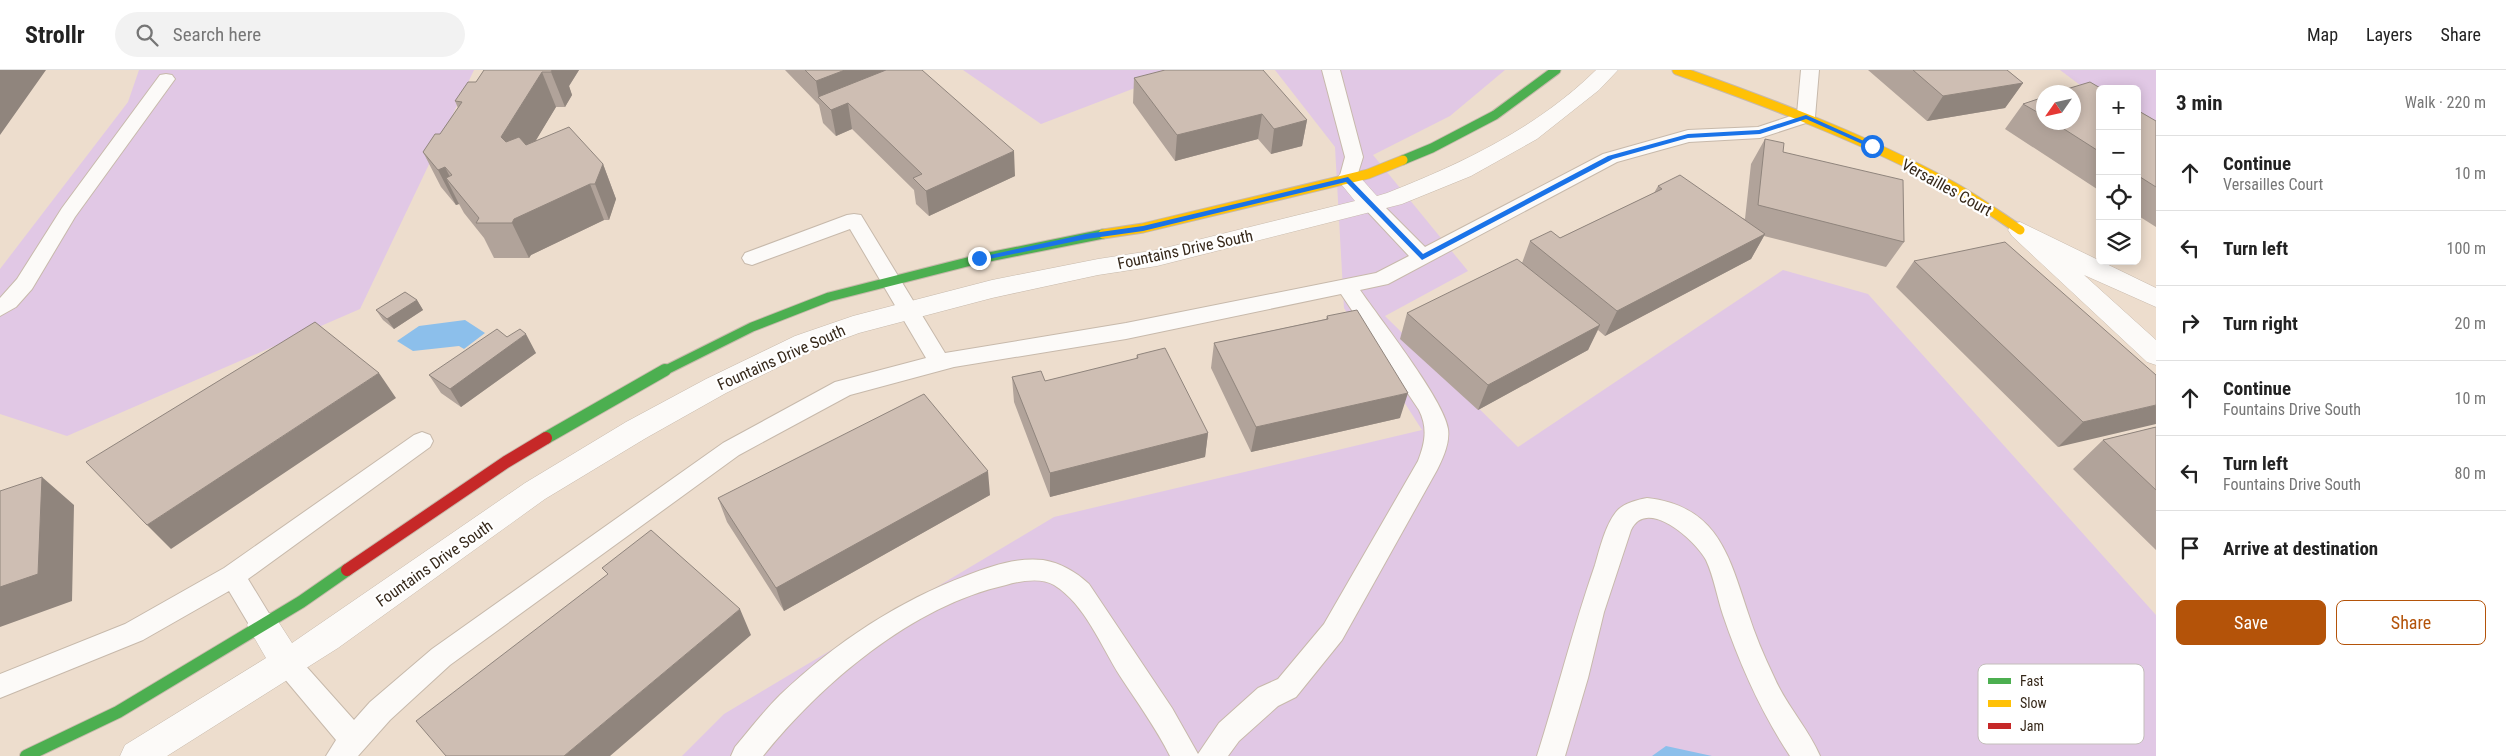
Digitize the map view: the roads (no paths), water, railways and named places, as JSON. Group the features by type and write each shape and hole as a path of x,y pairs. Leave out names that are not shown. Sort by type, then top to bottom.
{"street":[{"name":"Fountains Drive South","path":"26,756 118,712 263,625 316,592 506,462 610,400 692,356 784,313 838,294 890,280 1046,244 1143,228 1368,174 1432,148 1495,115 1556,70"},
{"name":"Fountains Drive South","path":"137,756 335,633 535,491 636,430 716,386 804,343 852,325 907,311 1059,274 1157,258 1394,199 1463,171 1529,134 1592,86 1608,70"},
{"name":"Versailles Court","path":"1677,70 1806,117 1872,146 1951,186 2020,230 2084,265 2156,298"},
{"path":"1348,179 1372,205"},
{"name":"Versailles Court","path":"2020,230 2156,355"},
{"path":"263,625 287,663"}],"lane":[{"path":"1331,70 1354,157 1348,179"},
{"path":"287,663 347,748 380,711 441,657 731,449 843,388 940,363 1126,331 1381,279 1610,158 1688,136 1760,132 1806,117 1810,70"},
{"path":"0,309 10,303 21,288 46,245 105,159 166,79"},
{"path":"1372,205 1422,257"},
{"path":"752,258 854,220 940,363"},
{"path":"1211,756 1235,726 1268,697 1287,688 1333,632 1428,463 1436,443 1438,432 1436,420 1428,406 1346,286"},
{"path":"0,686 134,632 233,576 422,441"},
{"path":"1551,756 1575,678 1590,612 1619,530 1625,517 1634,512 1649,508 1668,512 1687,523 1708,543 1716,555 1738,622 1754,662 1776,708 1806,756"},
{"path":"745,756 785,709 846,655 890,622 921,604 953,590 993,577 1036,570 1050,572 1062,577 1087,601 1161,715 1185,756"},
{"path":"233,576 263,625"}],"water":[{"path":"465,320 485,333 464,349 459,346 413,351 397,341 419,326"},
{"path":"1666,746 1712,756 1652,756"}]}
